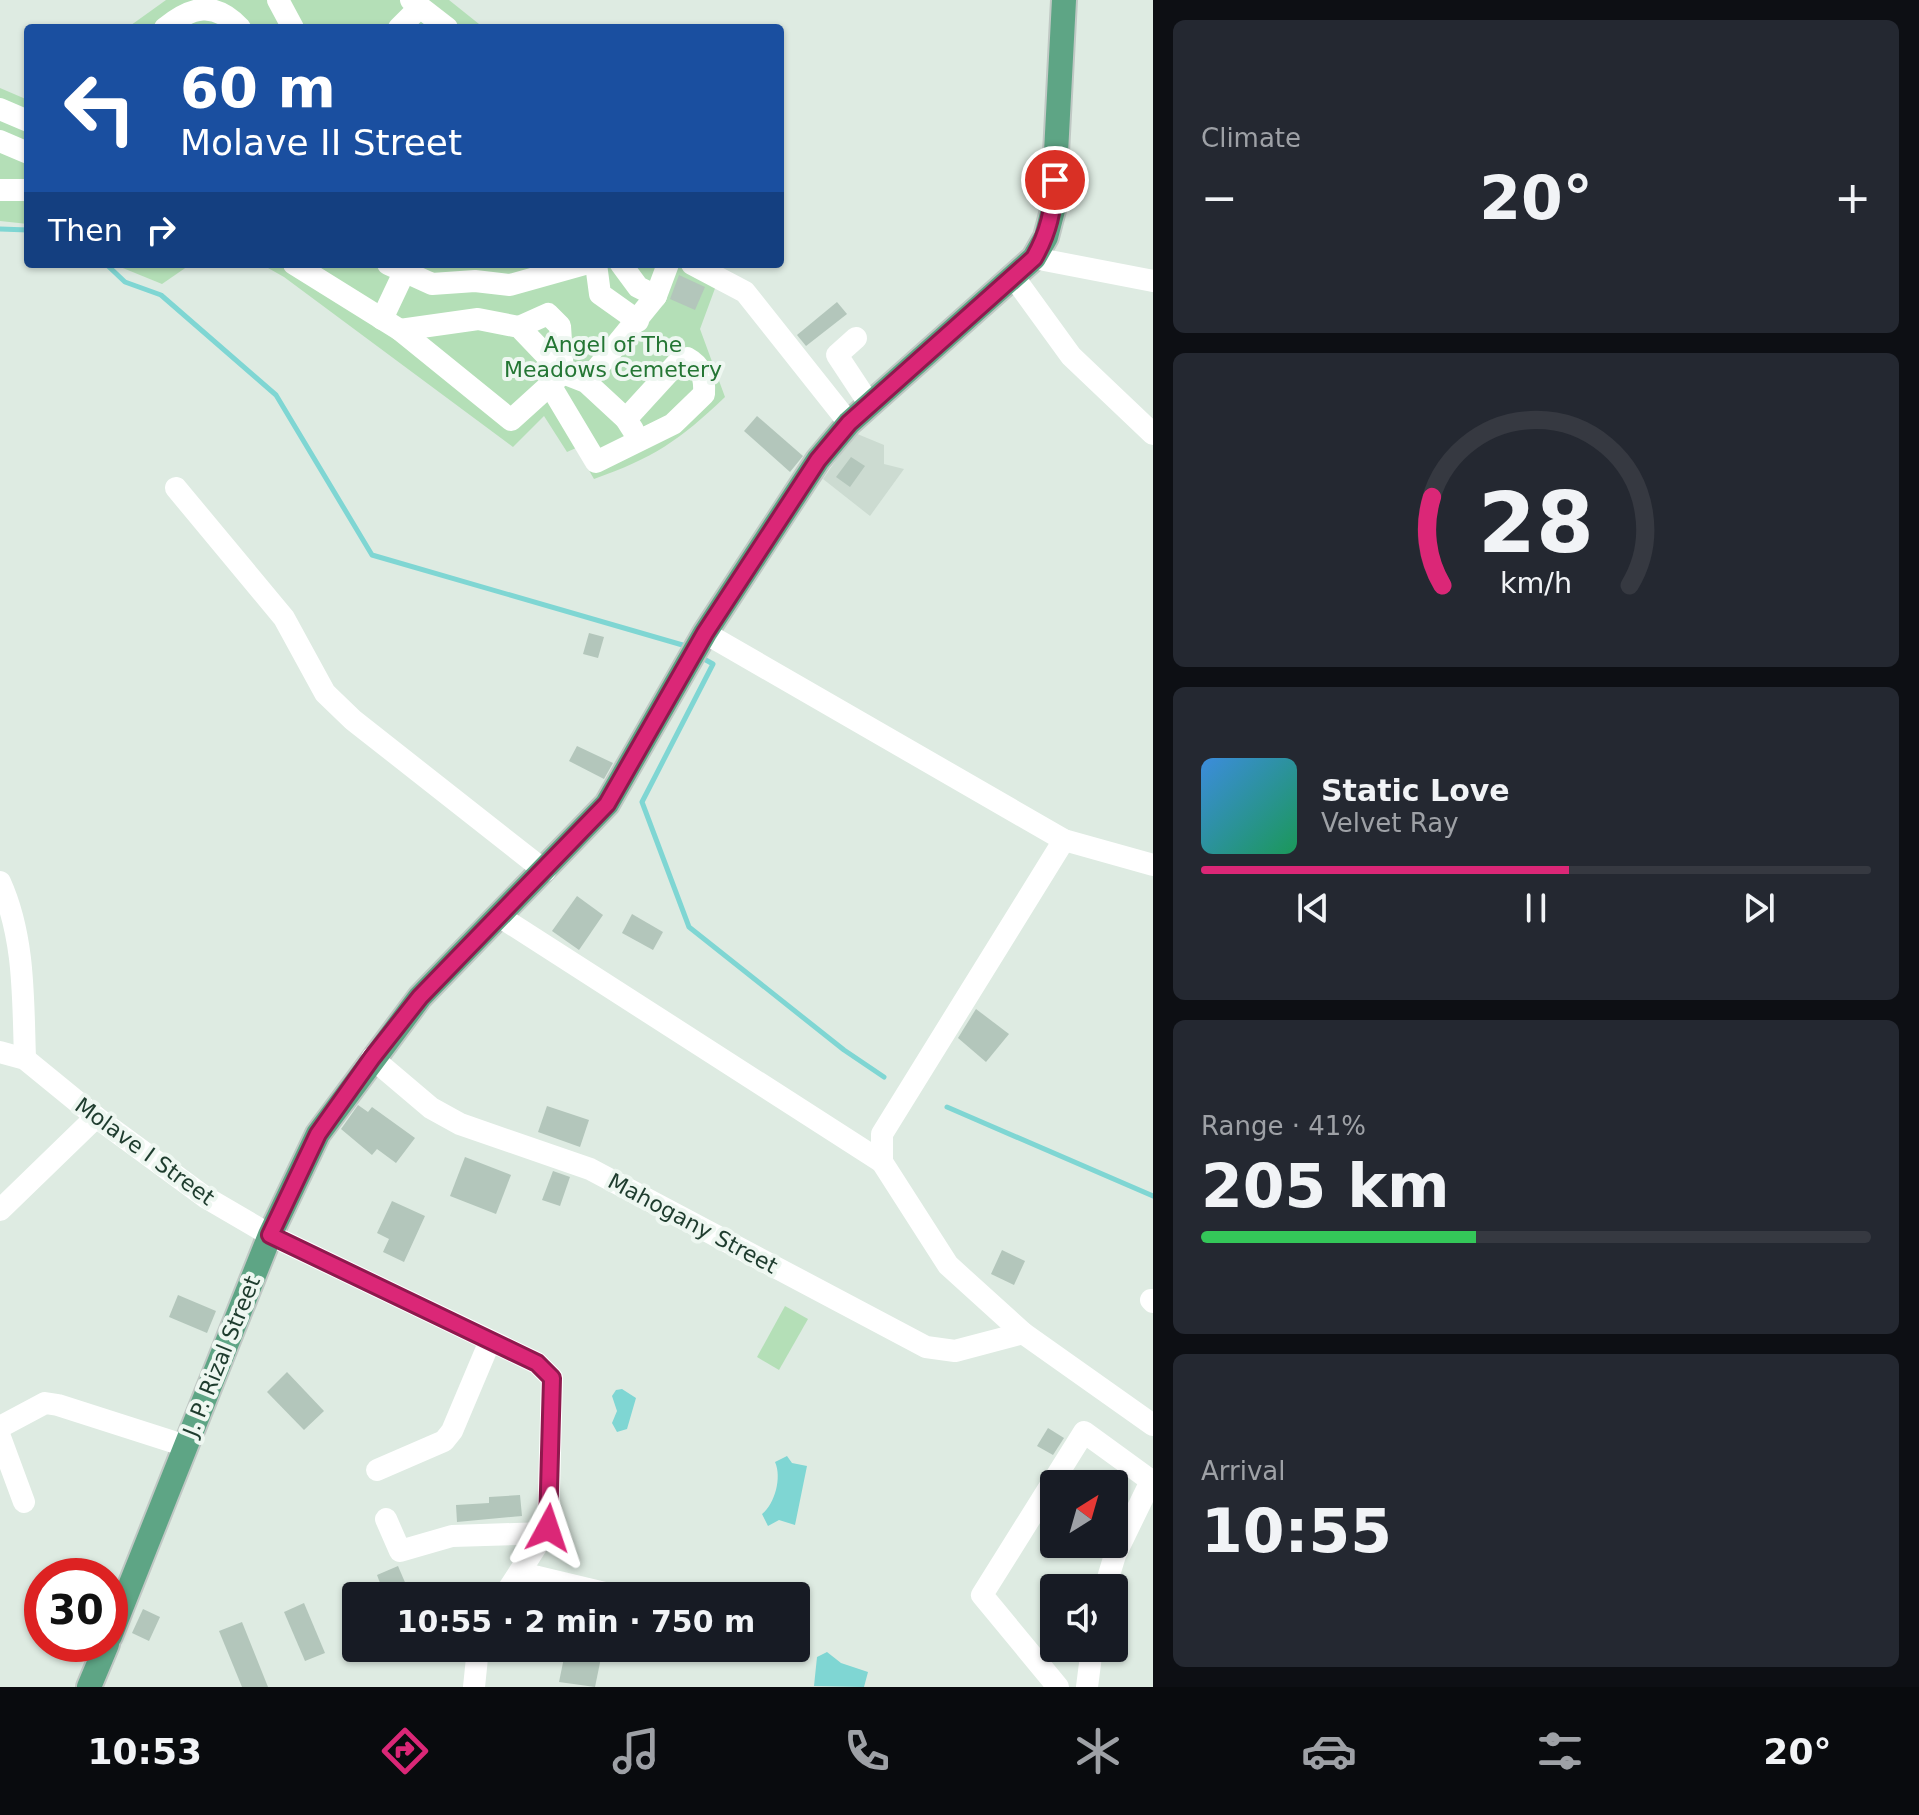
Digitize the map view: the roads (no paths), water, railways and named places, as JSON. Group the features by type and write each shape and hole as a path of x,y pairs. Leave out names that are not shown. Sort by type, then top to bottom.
{"main road":[{"name":"J. P. Rizal Street","path":"128,1591 270,1235 318,1134 420,997 607,804 705,633 796,492 849,423 1034,258 1046,237 1053,210 1064,0"},
{"path":"89,1687 99,1662"}],"street":[{"path":"278,0 291,24"},
{"path":"402,24 416,4 442,24"},
{"path":"170,24 187,11 207,7 236,24"},
{"path":"0,109 24,119"},
{"path":"0,141 24,151"},
{"path":"0,190 24,184"},
{"path":"1034,258 1153,281"},
{"path":"300,268 391,324 511,420 557,379 586,382 626,419 640,442"},
{"path":"391,324 401,268"},
{"path":"403,268 432,284 475,281 510,285 571,268"},
{"path":"597,268 600,294 638,321"},
{"path":"624,268 638,287 656,296"},
{"path":"586,382 656,296 666,268"},
{"path":"700,268 745,292 849,423"},
{"path":"1013,276 1071,356 1153,434"},
{"path":"391,324 478,319 519,327 548,314 560,326 557,379 596,462 673,424 704,394 705,378 695,362 687,358 680,360 626,419"},
{"path":"856,338 837,355 870,405"},
{"path":"176,488 284,618 325,693 353,720 545,871"},
{"path":"705,633 1064,840 1153,865"},
{"path":"882,1162 882,1134 1064,840"},
{"path":"0,882 9,901 19,945 25,1059 0,1052"},
{"path":"499,916 882,1162 948,1265 1023,1333 1153,1425"},
{"name":"Mahogany Street","path":"372,1058 431,1108 460,1124 590,1169 926,1347 955,1351 1023,1333"},
{"name":"Molave I Street","path":"25,1059 96,1117 205,1197 270,1235 537,1363 552,1378 551,1508 545,1533"},
{"path":"0,1210 96,1117"},
{"path":"377,1470 444,1441 452,1431 490,1341"},
{"path":"0,1427 45,1403 186,1446"},
{"path":"1058,1687 982,1595 1084,1432 1152,1482 1115,1555 1109,1574"},
{"path":"0,1437 24,1502"},
{"path":"386,1519 400,1551 452,1536 545,1533"},
{"path":"514,1582 545,1533"},
{"path":"521,1573 559,1582"},
{"path":"474,1687 477,1662"},
{"path":"1087,1687 1090,1662"}],"water":[{"path":"622,1389 636,1398 627,1429 617,1432 612,1423 617,1411 612,1396 616,1390"},
{"path":"787,1456 792,1463 807,1466 795,1525 779,1520 768,1526 762,1514 776,1490 778,1475 775,1462"},
{"path":"827,1652 841,1663 868,1672 864,1687 814,1686 817,1657"}],"waterway":[{"path":"0,229 24,230"},
{"path":"110,268 125,282 161,295 276,395 372,555 686,646"},
{"path":"704,659 713,664 642,802 689,927 844,1050 884,1077"},
{"path":"947,1107 1153,1196"}],"park label":[{"name":"Angel of The Meadows Cemetery","path":"613,356"}]}
